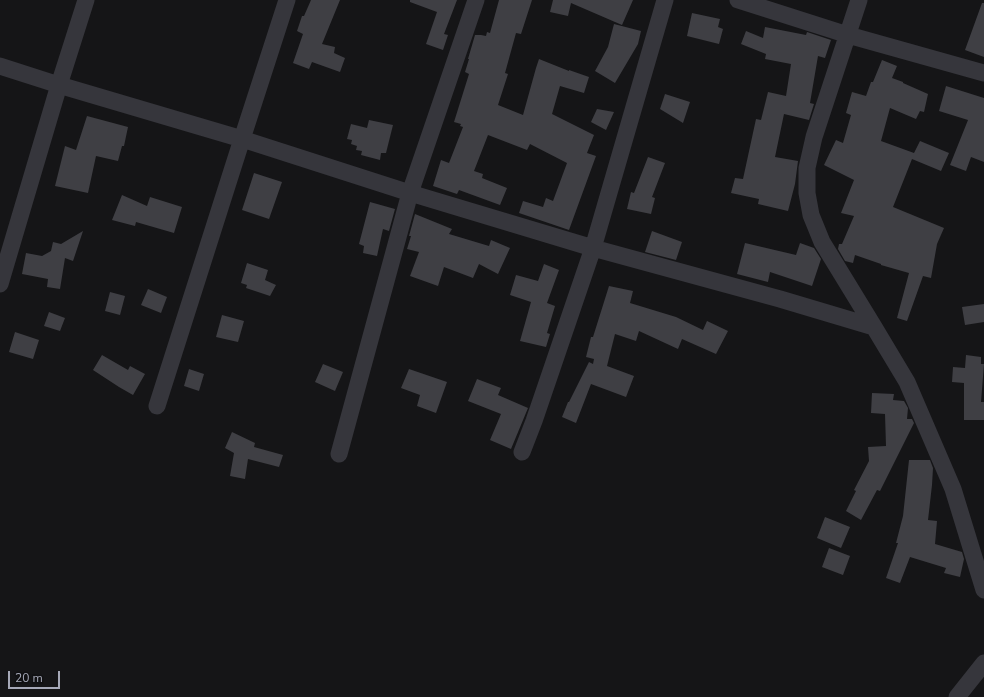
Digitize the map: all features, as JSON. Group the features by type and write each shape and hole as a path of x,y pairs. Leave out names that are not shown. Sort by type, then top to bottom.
{"street":[{"path":"0,284 59,85 86,0"},
{"path":"156,406 287,0"},
{"path":"339,454 410,194 476,0"},
{"path":"522,452 593,248 665,0"},
{"path":"738,0 848,35 984,73"},
{"path":"859,0 814,137 807,168 807,193 811,215 822,242 907,382 953,489 984,590"},
{"path":"0,66 242,139 410,194 593,248 780,299 874,327"},
{"path":"957,697 984,663"}],"building":[{"path":"311,0 340,0 322,44 335,47 334,53 345,58 340,72 312,62 309,69 293,63 303,34 297,31 302,16 304,16"},
{"path":"410,0 457,0 444,34 448,35 443,50 426,44 437,12 410,2"},
{"path":"499,0 532,0 521,34 516,33 505,73 508,74 498,105 523,115 539,59 589,77 584,93 560,86 552,114 594,135 587,153 596,156 569,230 519,213 523,201 543,207 546,198 553,201 567,163 530,144 527,150 488,135 474,171 483,174 482,178 507,188 500,205 459,190 457,194 433,186 441,160 449,163 463,127 460,126 461,124 454,122 469,74 465,72 475,35 486,36 487,32 490,33"},
{"path":"553,0 633,0 622,25 571,3 568,16 550,12"},
{"path":"982,3 984,3 984,57 965,50"},
{"path":"692,13 720,19 718,27 723,29 719,44 687,36"},
{"path":"614,24 641,31 638,44 615,83 595,71 608,47"},
{"path":"765,27 806,35 807,32 831,40 825,58 818,56 810,103 814,104 809,120 784,114 775,157 798,161 795,184 788,211 758,204 759,199 731,193 735,178 743,179 756,119 761,120 768,92 786,96 791,64 765,59 766,54 741,44 746,31 763,38"},
{"path":"882,60 897,66 892,78 928,94 924,112 920,111 916,119 890,108 881,141 914,153 920,141 949,153 941,171 912,159 893,207 944,228 937,244 931,278 923,276 907,321 897,318 909,273 881,265 855,255 853,263 845,261 838,249 839,244 842,244 854,216 841,213 854,180 824,165 836,140 843,143 851,115 846,113 852,92 866,96"},
{"path":"946,86 984,98 984,162 971,157 966,171 950,165 968,120 939,111"},
{"path":"665,94 690,102 683,123 660,109"},
{"path":"597,109 614,112 606,130 591,122"},
{"path":"87,116 128,127 124,146 122,146 118,161 96,156 88,193 55,186 65,146 76,150"},
{"path":"369,120 393,125 386,153 381,153 380,160 361,155 362,151 356,150 357,146 351,144 352,140 347,139 351,124 367,128"},
{"path":"648,157 665,163 652,197 655,198 651,214 627,209 631,192 634,193"},
{"path":"254,173 282,182 269,219 242,210"},
{"path":"122,195 147,206 150,197 182,207 174,233 136,222 135,226 112,220"},
{"path":"370,202 395,209 389,231 383,229 377,256 363,253 364,246 359,244"},
{"path":"415,214 452,229 449,234 489,246 491,240 510,248 498,274 479,264 473,278 444,267 438,286 410,276 419,252 407,249"},
{"path":"83,231 73,261 65,258 60,289 47,287 48,279 22,274 26,253 42,256 51,251 53,242 61,244"},
{"path":"652,231 682,242 676,260 645,252"},
{"path":"745,243 796,255 800,243 814,248 821,259 812,286 770,272 768,282 737,274"},
{"path":"247,263 268,270 265,280 276,285 270,296 246,288 247,285 241,283"},
{"path":"544,264 559,270 547,303 555,306 547,333 550,334 546,347 520,341 531,302 510,295 516,275 538,281"},
{"path":"609,286 633,291 630,303 676,317 703,330 707,321 728,331 716,354 682,339 678,349 639,331 636,341 615,334 607,366 634,376 626,397 591,384 576,423 562,417 568,402 589,362 593,364 594,359 586,357 591,337 593,337"},
{"path":"148,289 167,297 161,313 141,305"},
{"path":"110,292 125,296 120,315 105,311"},
{"path":"984,304 984,322 965,325 962,307"},
{"path":"49,312 65,318 60,331 44,326"},
{"path":"222,315 244,321 238,342 216,337"},
{"path":"15,332 39,340 33,359 9,352"},
{"path":"102,355 128,370 130,366 145,374 133,395 93,370"},
{"path":"966,355 981,357 981,364 984,364 981,402 984,402 984,420 964,420 964,383 952,382 953,367 965,368"},
{"path":"323,364 343,372 335,391 315,382"},
{"path":"189,369 204,374 199,391 184,386"},
{"path":"409,369 447,382 436,413 417,406 420,395 401,388"},
{"path":"477,379 501,388 498,395 528,408 511,449 490,440 501,414 468,401"},
{"path":"872,393 894,394 893,400 904,401 908,408 907,419 912,419 914,423 880,491 877,490 861,520 846,511 856,491 854,490 869,461 868,447 886,446 885,414 871,413"},
{"path":"232,432 255,443 254,447 283,455 279,467 248,459 245,479 230,476 234,453 225,448"},
{"path":"909,460 930,460 933,468 928,520 937,521 935,544 962,552 964,559 960,577 944,573 946,568 910,557 900,583 886,578 898,543 896,543 903,516"},
{"path":"825,517 850,527 841,548 817,538"},
{"path":"829,548 850,556 843,575 822,567"}]}
